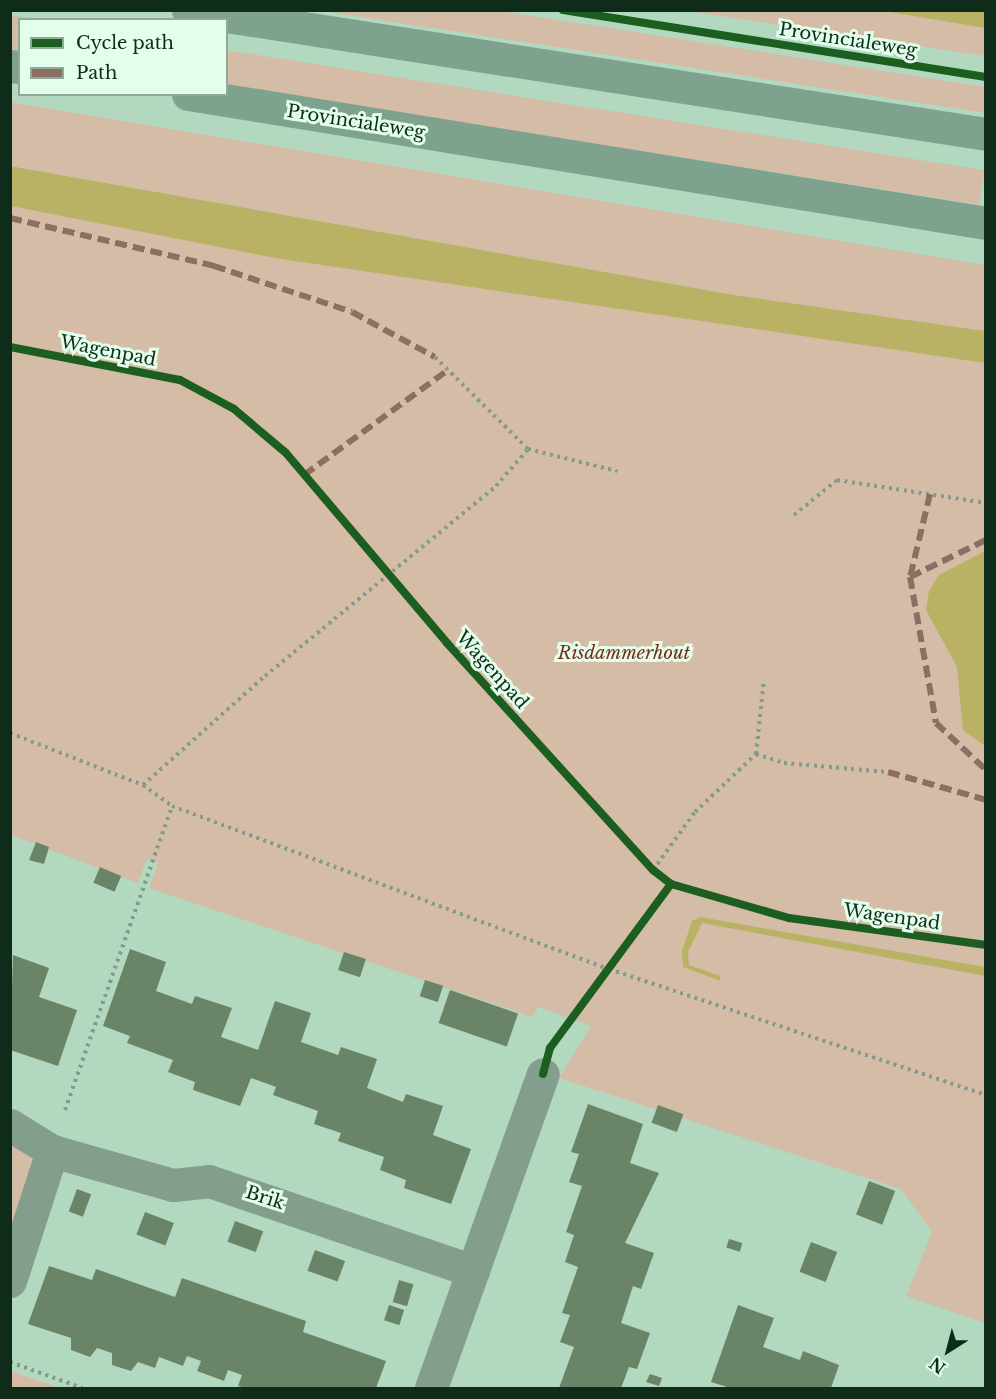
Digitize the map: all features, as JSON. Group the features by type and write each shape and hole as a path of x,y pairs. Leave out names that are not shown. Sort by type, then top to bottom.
{"main road":[{"path":"188,10 986,134"},
{"name":"Provincialeweg","path":"200,96 986,223"}],"street":[{"path":"431,1389 543,1074"},
{"name":"Brik","path":"10,1125 52,1151 173,1185 209,1181 229,1186 473,1271"},
{"path":"10,1281 52,1151"}],"path":[{"path":"435,357 528,449 617,471"},
{"path":"143,785 265,676 431,542 528,449"},
{"path":"794,515 837,480 986,503"},
{"path":"380,563 394,581"},
{"path":"653,870 695,812 756,754 764,679"},
{"path":"10,733 143,785 172,806 609,969 986,1095"},
{"path":"756,754 784,763 888,772"},
{"path":"52,1151 172,806"},
{"path":"645,862 662,877"},
{"path":"603,978 615,961"},
{"path":"10,1362 82,1389"}],"green space":[{"path":"322,11 501,11 985,87 985,113"},
{"path":"687,11 883,11 985,28 985,56"},
{"path":"10,15 31,18 18,18 18,50 11,49"},
{"path":"228,50 985,170 979,205 228,86"},
{"path":"10,102 985,265 985,331 734,295 11,166"},
{"name":"Risdammerhout","path":"11,187 985,346 985,1323 906,1296 932,1232 901,1189 559,1078 591,1026 539,1007 532,1017 149,888 158,863 147,859 138,883 11,835"},
{"path":"11,1142 31,1158 31,1173 11,1231"},
{"path":"11,1371 60,1388 11,1388"}],"shaded area":[{"path":"883,11 985,11 985,28"},
{"path":"10,166 734,295 985,331 985,363 275,258 11,206"},
{"path":"985,551 985,746 963,730 957,667 926,610 929,591 939,575"},
{"path":"700,917 985,967 985,976 702,923 688,952 689,965 720,976 720,981 683,967 682,951 692,921"}],"building":[{"path":"36,842 49,847 44,864 29,860"},
{"path":"100,867 121,876 115,892 93,883"},
{"path":"130,949 166,962 156,991 192,1004 195,996 232,1008 221,1037 258,1050 275,1001 311,1013 301,1042 338,1055 341,1047 377,1059 367,1088 403,1102 406,1094 443,1106 433,1135 471,1149 451,1204 404,1188 406,1180 380,1170 384,1157 338,1141 341,1133 314,1124 318,1111 273,1095 276,1087 251,1078 240,1106 193,1090 195,1082 168,1072 173,1060 127,1043 130,1036 103,1026"},
{"path":"344,952 366,959 360,977 338,970"},
{"path":"13,955 49,968 39,997 77,1010 58,1066 10,1050"},
{"path":"425,980 443,986 438,1002 420,996"},
{"path":"450,990 518,1013 507,1047 439,1023"},
{"path":"588,1104 643,1124 630,1163 659,1173 625,1243 654,1253 641,1289 633,1286 621,1323 650,1333 637,1369 629,1367 621,1388 559,1388 574,1347 560,1342 570,1315 562,1313 578,1267 565,1262 574,1235 566,1232 582,1186 569,1182 579,1154 571,1152"},
{"path":"658,1105 683,1114 677,1132 652,1123"},
{"path":"869,1181 895,1191 882,1225 856,1215"},
{"path":"77,1189 91,1194 83,1217 69,1212"},
{"path":"145,1212 174,1223 165,1246 136,1234"},
{"path":"235,1221 263,1231 256,1252 227,1242"},
{"path":"729,1239 742,1243 740,1252 726,1248"},
{"path":"811,1242 837,1252 826,1282 800,1272"},
{"path":"315,1250 345,1261 338,1282 307,1271"},
{"path":"49,1266 92,1280 96,1269 175,1297 182,1278 306,1321 303,1332 386,1361 376,1388 246,1388 238,1386 242,1375 228,1370 224,1381 197,1371 201,1361 187,1356 183,1366 159,1357 155,1368 138,1362 131,1371 112,1365 112,1353 97,1348 90,1357 71,1350 71,1338 28,1324"},
{"path":"399,1280 413,1284 407,1306 393,1302"},
{"path":"389,1305 404,1310 399,1325 384,1320"},
{"path":"738,1305 774,1318 763,1347 800,1360 803,1351 839,1365 831,1388 730,1388 711,1382"},
{"path":"650,1374 662,1378 659,1386 646,1382"}],"marked path":[{"path":"10,218 214,266 352,312 435,357"},
{"path":"304,475 448,370"},
{"path":"930,494 910,577 936,723 986,770"},
{"path":"910,577 986,540"},
{"path":"888,772 986,800"}],"cycle path":[{"path":"563,10 986,77"},
{"name":"Wagenpad","path":"10,347 180,380 234,409 286,453 447,643 653,870 671,884 789,918 986,945"},
{"path":"543,1074 550,1048 671,884"}]}
